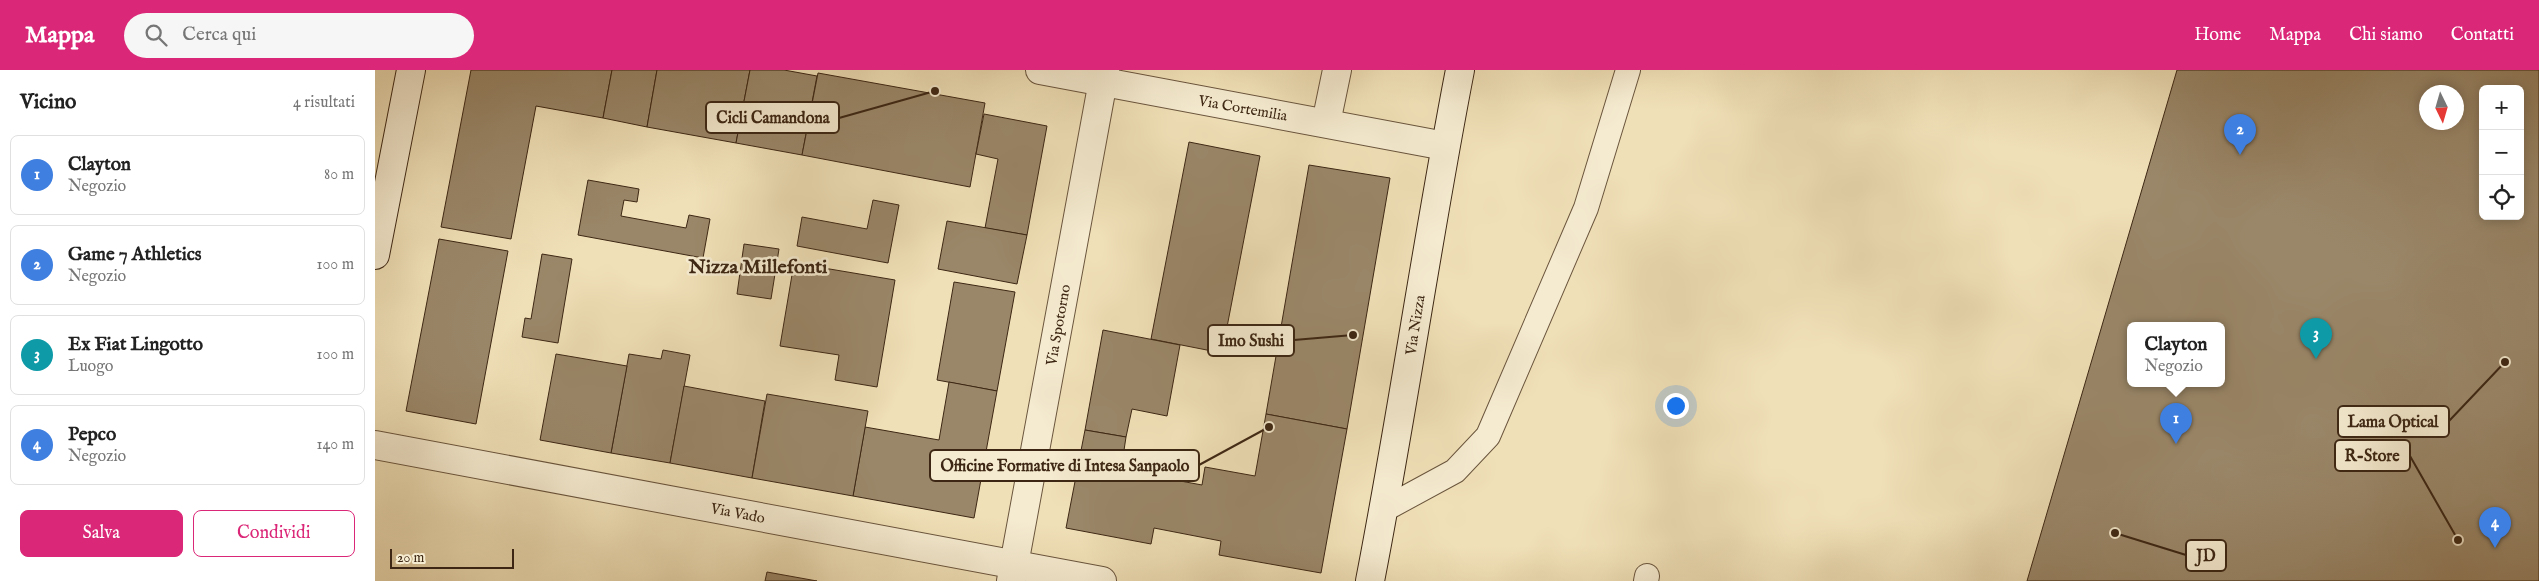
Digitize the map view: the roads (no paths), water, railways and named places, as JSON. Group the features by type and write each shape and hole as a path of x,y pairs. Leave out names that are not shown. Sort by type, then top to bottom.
{"street":[{"path":"375,255 411,70"},
{"name":"Via Cortemilia","path":"1040,70 1104,76 1445,146"},
{"path":"1326,123 1337,70"},
{"name":"Via Nizza","path":"1371,581 1385,509 1445,146 1460,70"},
{"name":"Via Spotorno","path":"1013,572 1104,76"},
{"name":"Via Vado","path":"375,445 1013,572 1102,581"}],"lane":[{"path":"1385,509 1455,471 1488,436 1586,208 1628,70"}],"place":[{"name":"Cicli Camandona","path":"935,91"},
{"name":"Game 7 Athletics","path":"2240,155"},
{"name":"Imo Sushi","path":"1353,335"},
{"name":"Ex Fiat Lingotto","path":"2316,359"},
{"name":"Lama Optical","path":"2505,362"},
{"name":"Officine Formative di Intesa Sanpaolo","path":"1269,427"},
{"name":"Clayton","path":"2176,444"},
{"name":"JD","path":"2115,533"},
{"name":"R-Store","path":"2458,540"},
{"name":"Pepco","path":"2495,548"}],"district":[{"name":"Nizza Millefonti","path":"758,266"}]}
